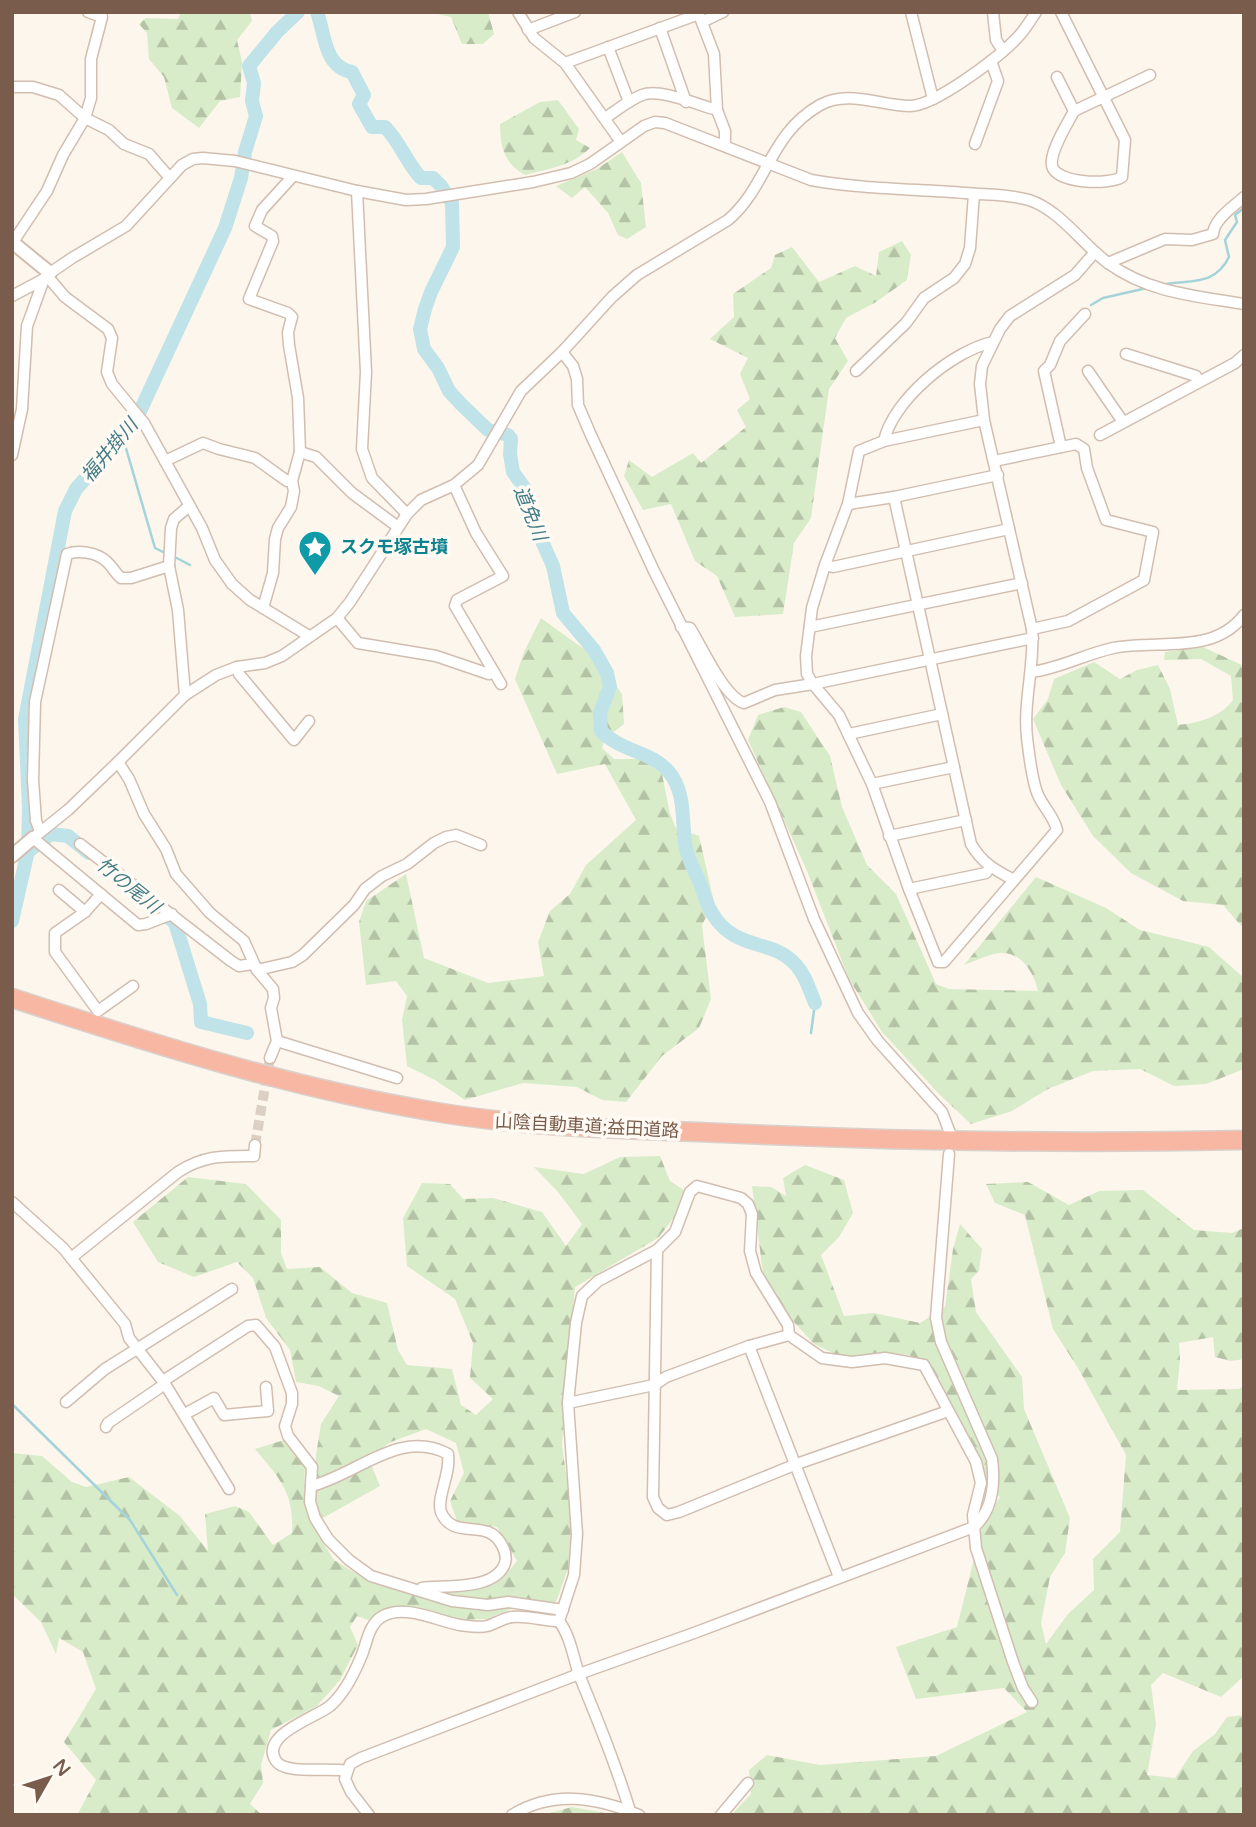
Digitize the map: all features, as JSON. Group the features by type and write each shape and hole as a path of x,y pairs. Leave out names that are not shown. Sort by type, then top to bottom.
{"highway":[{"name":"山陰自動車道;益田道路","path":"12,998 177,1051 279,1079 358,1098 490,1120 624,1129 962,1142 1244,1140"}],"street":[{"path":"88,12 102,17 91,59 91,98 85,118 63,155 47,191 13,242 65,297 108,329 112,338 107,372 112,384 144,423 188,507 202,527 215,560 232,584 263,608 309,636"},
{"path":"518,12 534,38 565,62 621,142"},
{"path":"528,30 575,12"},
{"path":"565,62 660,28 723,12"},
{"path":"911,12 933,99"},
{"path":"993,12 996,40 1003,51"},
{"path":"12,856 68,810 185,695 216,675 282,656 337,618 407,514 421,500 454,485 478,466 522,391 624,285 728,220 741,209 780,140 802,118 821,104 836,99 910,106 933,99 1003,51 1019,37 1036,12"},
{"path":"1061,12 1104,97 1125,140 1122,177 1118,180 1092,183 1064,177 1056,172 1052,165 1053,154 1074,111 1104,97 1150,75"},
{"path":"700,16 714,54 717,110 725,131 725,146"},
{"path":"660,28 686,102"},
{"path":"608,47 629,102"},
{"path":"975,144 998,81 991,61"},
{"path":"1056,77 1074,111"},
{"path":"12,87 33,87 59,95 85,118 109,130 124,144 149,154 170,178"},
{"path":"605,118 649,93 662,94 717,110"},
{"path":"12,296 126,226 182,165 193,159 235,161 357,191 406,200 571,173 590,164 644,126 655,122 676,126 811,180 1031,201 1046,208 1108,263 1151,286 1176,294 1244,304"},
{"path":"263,608 273,573 278,528 291,507 292,481 300,452 298,398 288,332 292,317 288,313 249,299 272,241 272,236 255,226 262,210 293,176"},
{"path":"357,191 366,372 362,449 372,478 407,514"},
{"path":"856,371 906,323 924,298 954,278 965,264 970,248 974,194"},
{"path":"1108,263 1165,239 1192,240 1213,234 1218,221 1244,197"},
{"path":"984,420 884,441 859,451 848,504 812,608 806,656 807,674 839,715 872,784 889,836 938,962 944,962 1057,830 1055,821 1037,795 1026,715 1034,653 1033,634 984,420 979,384 982,366 993,342 1010,316 1075,275 1095,252"},
{"path":"12,455 22,409 27,326 47,276"},
{"path":"1061,447 1044,371 1050,365 1060,341 1085,314"},
{"path":"884,441 886,430 899,407 917,388 949,363 993,342"},
{"path":"562,352 573,366 578,379 578,405 582,414 681,627 770,802 814,919 858,1013 878,1041 942,1112 950,1133"},
{"path":"1126,354 1196,376 1199,381"},
{"path":"1100,435 1235,363 1244,355"},
{"path":"1088,371 1123,422"},
{"path":"165,461 203,443 255,458 287,481 292,481"},
{"path":"681,627 690,628 735,701 744,704 775,690 930,660 1033,634 1068,621 1144,580 1153,532 1106,520 1087,468 1084,449 1076,444 994,461"},
{"path":"300,452 316,457 352,493 398,527"},
{"path":"848,504 998,475"},
{"path":"454,485 476,533 503,576 457,600 455,606 501,684"},
{"path":"894,497 971,844 979,858 1014,880"},
{"path":"185,695 178,610 169,566 171,528 174,519 188,507"},
{"path":"825,565 834,567 1009,529"},
{"path":"169,566 131,578 121,578 108,562 99,556 83,552 66,555 35,702 33,780 36,835 138,925 172,914"},
{"path":"810,626 1022,583"},
{"path":"1031,672 1114,648 1209,640 1225,634 1244,615"},
{"path":"337,618 358,643 436,656 489,674 493,671"},
{"path":"237,667 239,674 293,740 309,721"},
{"path":"849,734 942,714"},
{"path":"118,762 129,779 144,814 166,849 176,874 210,913 244,941 251,952 255,967 272,989 274,998 271,1008 277,1041 270,1058"},
{"path":"872,784 954,767"},
{"path":"889,836 966,820"},
{"path":"80,844 239,966 255,967 292,962 303,955 354,905 365,890 382,876 407,864 434,843 456,835 481,845"},
{"path":"909,889 986,873 990,867"},
{"path":"59,890 85,912"},
{"path":"102,894 85,912 55,933 55,952 98,1012 133,986"},
{"path":"277,1041 397,1078"},
{"path":"71,1258 178,1171 211,1156 254,1156 255,1145"},
{"path":"369,1815 351,1792 345,1779 350,1764 361,1758 974,1527 979,1522 989,1504 995,1480 992,1460 941,1342 936,1318 950,1154"},
{"path":"635,1813 579,1674 561,1616 574,1575 577,1534 568,1403 576,1323 582,1296 598,1281 657,1250 675,1233 690,1192 696,1186 741,1198 748,1204 752,1214 750,1251 756,1273 788,1325 789,1335 822,1358 852,1362 885,1358 923,1365 976,1462 981,1483 973,1515 976,1548 1023,1688 1032,1702"},
{"path":"12,1202 25,1216 46,1231 125,1324 129,1338 164,1382 229,1489"},
{"path":"657,1250 653,1497 658,1508 667,1515 794,1465 948,1411"},
{"path":"66,1402 105,1368 232,1289"},
{"path":"106,1427 164,1382 248,1326 256,1325 275,1347 292,1393 292,1404 285,1426 288,1436 312,1467 310,1502 314,1518 328,1539 349,1560 372,1576 452,1601 488,1605 508,1602 561,1616"},
{"path":"568,1403 654,1385 666,1377 749,1346 789,1335"},
{"path":"749,1346 839,1577"},
{"path":"185,1415 214,1398 224,1415 268,1410 266,1387"},
{"path":"311,1486 327,1482 396,1448 424,1445 448,1454 449,1474 440,1502 442,1514 453,1527 488,1532 501,1543 506,1558 502,1569 488,1580 451,1588 418,1589"},
{"path":"347,1771 334,1768 286,1769 277,1763 273,1755 274,1745 281,1735 330,1706 346,1687 362,1656 372,1628 382,1617 401,1611 462,1625 486,1627 509,1617 561,1616"},
{"path":"721,1815 748,1783"},
{"path":"512,1815 555,1798 573,1797 635,1813"}],"green space":[{"path":"181,12 250,12 252,21 237,40 242,62 240,97 220,101 199,128 172,108 164,77 149,59 147,33 139,24 146,18 178,19"},
{"path":"429,12 488,12 494,34 483,44 462,44 451,17"},
{"path":"558,100 579,129 576,140 590,148 568,163 525,175 512,165 505,154 500,124 540,102"},
{"path":"622,152 641,183 646,227 627,239 618,235 608,213 585,187 572,198 556,186 597,169"},
{"path":"902,241 911,255 907,280 876,302 846,318 835,338 848,361 829,389 811,518 794,543 783,614 735,617 717,576 695,561 671,504 643,510 624,476 629,460 652,477 693,453 701,463 746,427 737,410 750,399 740,374 748,358 710,339 734,317 733,294 771,268 775,255 792,247 819,282 855,266 876,276 879,252"},
{"path":"541,618 595,657 622,694 624,724 605,739 602,748 614,759 642,759 662,774 670,814 676,828 699,836 714,902 702,925 711,999 699,1028 662,1056 626,1102 602,1100 577,1087 523,1083 465,1100 407,1066 402,1020 407,996 396,981 366,985 359,922 366,901 406,874 424,958 488,983 544,976 538,942 550,911 570,894 586,865 636,820 605,764 557,774 515,679 524,652"},
{"path":"1203,647 1244,666 1244,929 1223,905 1183,901 1131,873 1093,836 1061,785 1033,719 1048,699 1054,679 1094,662 1120,679 1137,670 1158,665 1170,689 1178,725 1208,718 1222,711 1233,700 1231,676 1201,659 1164,660 1165,652"},
{"path":"784,707 801,712 830,756 842,807 867,865 896,894 936,984 949,989 1038,991 1026,966 1009,954 993,954 964,965 1036,877 1106,908 1140,930 1209,947 1244,978 1244,1069 1206,1084 1174,1086 1140,1069 1093,1071 1048,1089 1012,1111 971,1124 939,1094 882,1032 849,979 807,871 748,740 758,715"},
{"path":"660,1156 670,1181 684,1190 677,1214 658,1238 575,1287 562,1445 572,1516 568,1569 556,1602 546,1616 514,1608 486,1619 454,1620 398,1608 368,1620 357,1616 350,1627 358,1645 340,1680 317,1706 271,1730 261,1765 263,1783 250,1804 262,1815 77,1815 96,1780 64,1742 96,1689 83,1652 59,1638 56,1654 41,1622 12,1594 12,1453 42,1456 72,1482 86,1487 129,1477 180,1516 208,1551 205,1514 235,1506 249,1512 273,1545 292,1533 288,1496 272,1469 255,1449 284,1440 305,1467 304,1493 312,1525 334,1560 372,1583 402,1590 453,1593 502,1579 517,1561 497,1527 457,1521 450,1501 464,1473 456,1443 426,1429 391,1442 368,1457 380,1486 323,1518 314,1503 316,1455 321,1424 339,1396 319,1386 296,1382 290,1350 266,1318 253,1278 237,1262 194,1277 158,1262 133,1222 188,1177 246,1184 281,1220 281,1253 287,1269 320,1267 352,1293 387,1303 398,1350 407,1365 452,1369 461,1405 476,1415 493,1399 470,1378 473,1343 455,1299 407,1266 403,1218 422,1183 450,1184 463,1199 493,1198 542,1212 566,1246 582,1224 558,1192 534,1167 584,1174 620,1157"},
{"path":"805,1165 844,1180 853,1213 839,1237 821,1255 844,1316 874,1313 920,1323 945,1307 953,1249 960,1224 982,1249 979,1271 971,1279 976,1312 1022,1377 1024,1409 1070,1518 1065,1553 1050,1577 1041,1623 1046,1644 1068,1614 1094,1590 1093,1559 1120,1532 1126,1455 1053,1329 1025,1215 995,1203 986,1184 1028,1182 1069,1205 1099,1191 1143,1190 1194,1230 1232,1233 1244,1228 1244,1359 1231,1361 1215,1357 1213,1337 1179,1343 1177,1390 1239,1389 1244,1385 1244,1676 1221,1697 1163,1673 1151,1685 1156,1724 1147,1775 1175,1778 1193,1751 1215,1734 1227,1717 1244,1715 1244,1815 731,1815 751,1794 749,1770 767,1755 820,1765 936,1756 1027,1712 1004,1688 916,1699 896,1647 957,1627 982,1527 1000,1497 984,1487 978,1453 929,1363 909,1355 881,1352 843,1358 814,1344 793,1321 763,1274 752,1186 771,1187 786,1196 783,1178"},
{"path":"572,1807 616,1815 542,1815"}],"waterway":[{"name":"福井掛川","path":"12,921 28,851 25,719 65,511 76,489 135,422 225,228 256,116 252,101 254,83 249,66 277,32 298,12"},
{"name":"道免川","path":"317,12 331,57 336,64 352,72 364,95 359,104 372,127 385,127 421,178 433,178 452,203 453,247 425,309 420,329 424,349 438,368 449,391 461,404 488,430 508,435 511,439 513,472 526,490 533,521 553,566 563,613 594,650 607,673 610,687 600,713 601,731 618,743 654,760 669,772 679,790 687,853 712,913 732,934 787,957 802,974 815,1003"},
{"path":"1161,285 1200,280 1223,267 1229,257 1225,240 1237,222 1235,215 1244,208"},
{"path":"1091,305 1103,298 1147,288"},
{"path":"123,438 155,548 165,553"},
{"path":"171,555 190,565"},
{"name":"竹の尾川","path":"30,850 51,834 68,836 89,853"},
{"name":"竹の尾川","path":"162,912 175,923 200,1004 201,1022 247,1033"},
{"path":"811,1033 815,1003"},
{"path":"12,1404 130,1520 177,1595"}],"tunnel":[{"path":"255,1145 270,1058"}],"place":[{"name":"スクモ塚古墳","path":"315,577"}]}
